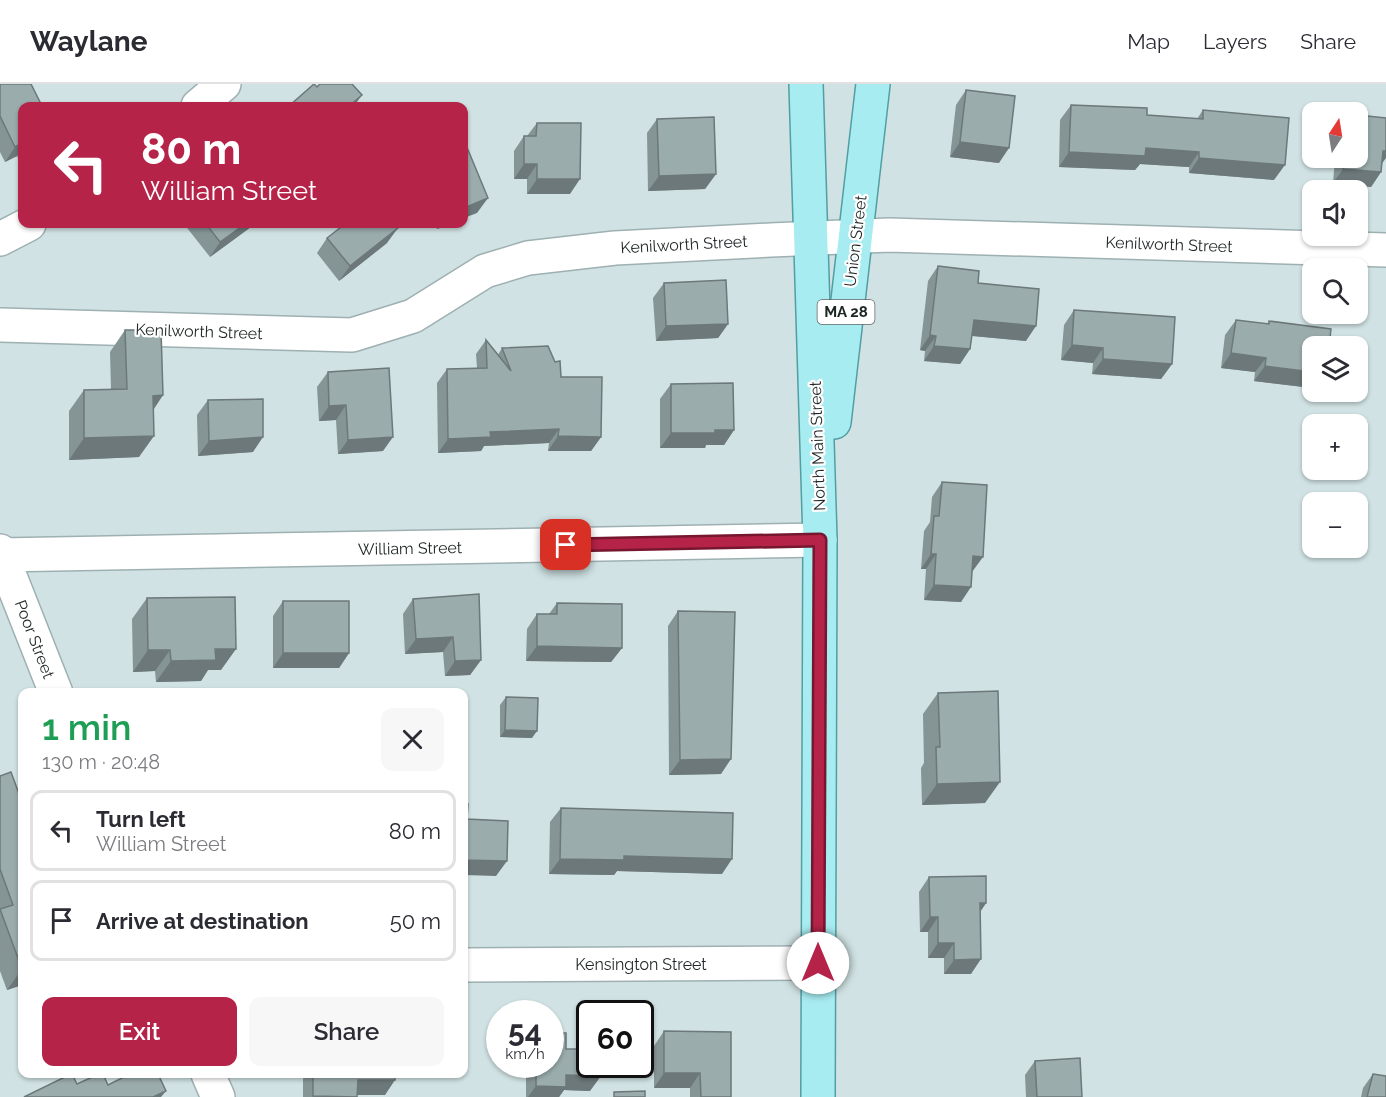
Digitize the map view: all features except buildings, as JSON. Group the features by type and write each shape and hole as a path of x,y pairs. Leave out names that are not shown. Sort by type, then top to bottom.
{"main road":[{"name":"North Main Street","path":"806,84 820,540 818,1097"},
{"name":"Union Street","path":"820,540 873,84"}],"street":[{"path":"203,102 224,84"},
{"path":"0,239 21,228"},
{"name":"Kenilworth Street","path":"0,325 352,335 394,324 413,316 485,271 528,258 615,248 811,237 855,236 1386,250"},
{"name":"William Street","path":"0,553 820,540"},
{"name":"Poor Street","path":"0,553 54,688"},
{"name":"Kensington Street","path":"468,965 818,963"},
{"path":"210,1078 218,1097"}],"route":[{"path":"566,545 820,540 818,963"}]}
